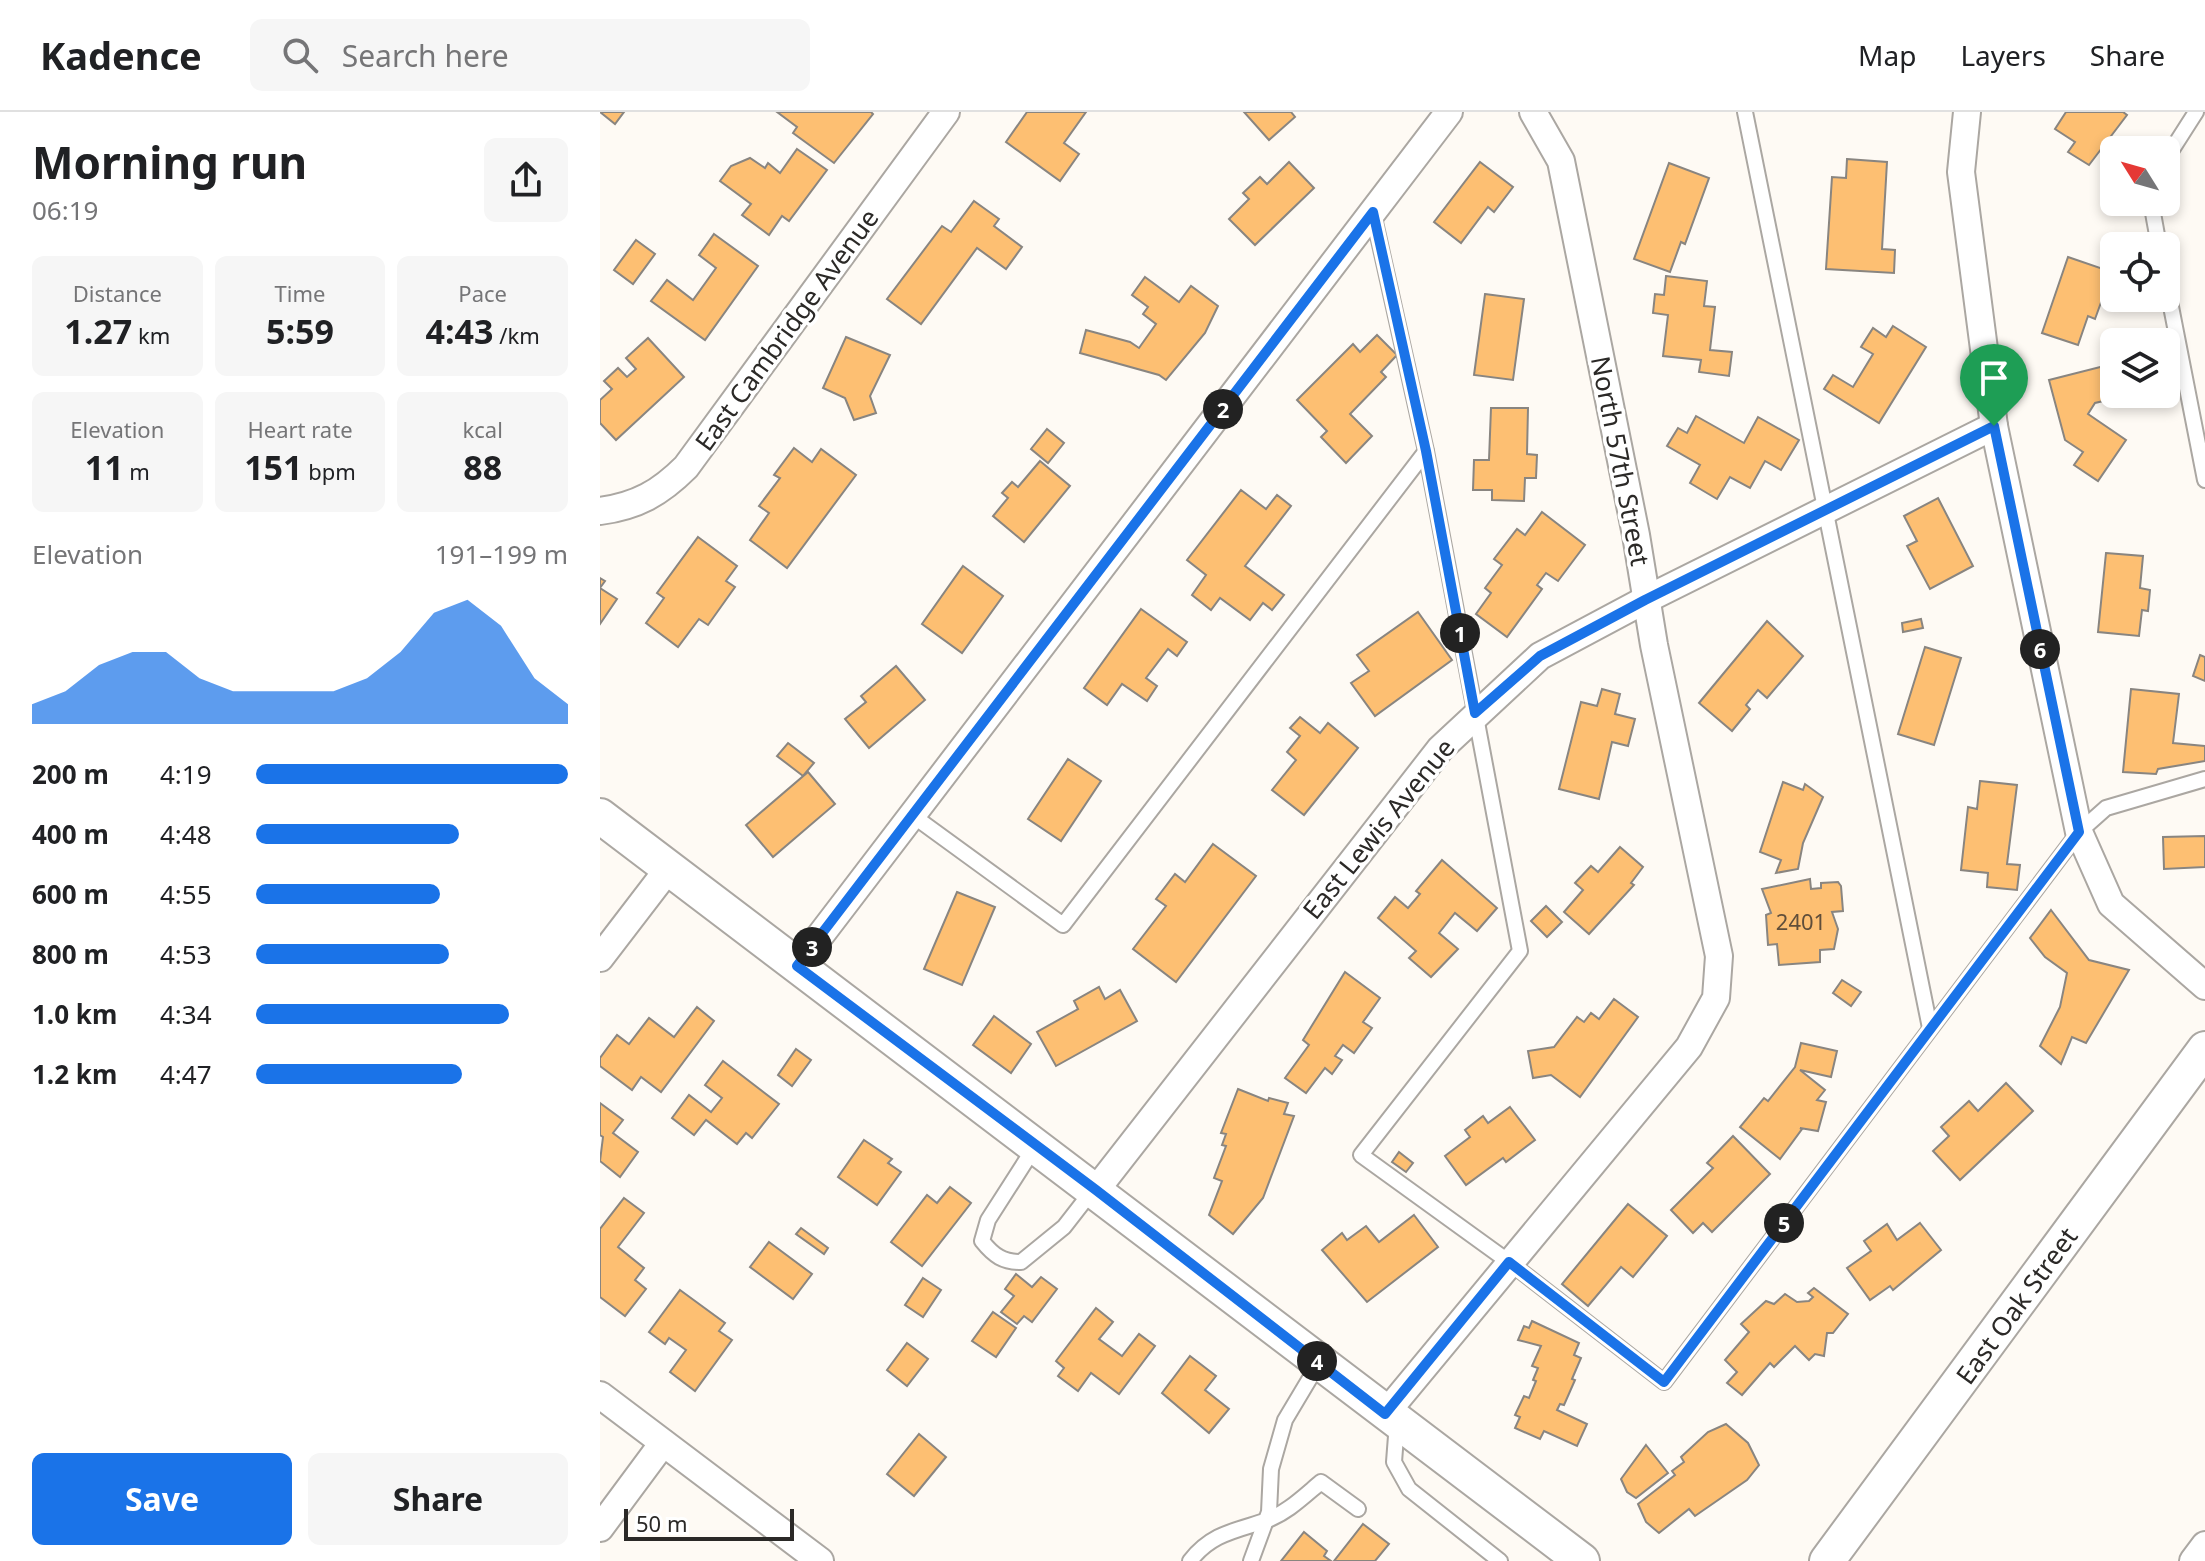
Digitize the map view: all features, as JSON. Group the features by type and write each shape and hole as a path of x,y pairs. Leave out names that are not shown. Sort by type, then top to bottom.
{"street":[{"name":"East Cambridge Avenue","path":"600,511 644,501 665,488 686,467 946,112"},
{"path":"797,966 1449,112"},
{"name":"North 57th Street","path":"1391,1418 1509,1262 1689,1047 1716,998 1719,956 1645,600 1634,520 1561,161 1533,112"},
{"path":"1967,112 1961,172 1994,426 2079,832 2111,904 2205,986"},
{"name":"East Lewis Avenue","path":"1095,1189 1440,749 1475,713 1540,656 1645,600 1994,426"},
{"path":"600,816 1095,1189 1391,1418 1563,1556"},
{"path":"600,958 669,868"},
{"name":"East Oak Street","path":"1827,1561 2205,1049"},
{"path":"600,1395 820,1561"},
{"path":"600,1528 663,1443"},
{"path":"2193,1561 2205,1545"}],"lane":[{"path":"1745,112 1930,1028"},
{"path":"2180,137 2196,112"},
{"path":"1373,212 1426,451 1520,951 1361,1155 1509,1262 1664,1382 2079,832 2106,808 2205,779"},
{"path":"2172,312 2205,480"},
{"path":"912,815 1063,925 1426,451"},
{"path":"1036,1145 988,1220 982,1241 1005,1262 1021,1262 1036,1253 1064,1227 1095,1189"},
{"path":"1251,1561 1266,1520 1271,1469 1285,1420 1319,1363"},
{"path":"1391,1418 1394,1462 1409,1489 1500,1561"},
{"path":"1190,1561 1202,1546 1225,1531 1266,1520 1290,1508 1321,1482 1358,1509"}],"building":[{"path":"600,112 624,112 615,124"},
{"path":"777,112 873,114 834,163 793,133 797,127"},
{"path":"1027,112 1086,112 1064,143 1079,154 1060,181 1006,142"},
{"path":"1244,112 1291,112 1295,117 1269,140"},
{"path":"2066,112 2123,112 2127,115 2111,136 2100,136 2100,151 2089,165 2068,152 2075,142 2055,129"},
{"path":"797,149 827,170 789,221 782,216 769,235 742,215 751,204 720,181 731,166 750,158 765,168 768,163 780,173"},
{"path":"1847,159 1887,162 1882,249 1895,250 1894,273 1826,269 1832,177 1846,178"},
{"path":"1289,162 1314,188 1255,245 1229,219 1249,199 1243,193 1260,177 1267,184"},
{"path":"1480,162 1513,187 1494,212 1488,207 1461,243 1434,222"},
{"path":"1669,163 1709,178 1685,244 1681,242 1670,272 1634,259"},
{"path":"974,201 999,219 994,226 1022,247 1006,269 977,248 921,324 887,299 942,226 951,232"},
{"path":"714,234 758,266 705,340 651,301 667,280 693,300 716,268 699,255"},
{"path":"636,240 655,254 633,284 614,270"},
{"path":"2068,257 2100,268 2100,305 2095,319 2088,316 2078,345 2042,333"},
{"path":"1666,276 1707,281 1704,306 1715,307 1710,350 1732,352 1729,376 1699,372 1701,360 1663,356 1668,315 1653,313 1655,294 1664,295"},
{"path":"1145,277 1179,302 1191,286 1218,306 1205,333 1166,380 1159,375 1080,353 1086,330 1130,342 1139,348 1156,324 1143,314 1148,307 1132,295"},
{"path":"1485,294 1524,299 1513,380 1474,375"},
{"path":"1893,326 1926,347 1879,423 1824,389 1833,375 1853,387 1873,354 1861,347 1873,328 1886,337"},
{"path":"1377,335 1397,355 1381,372 1386,377 1350,414 1372,436 1346,463 1321,437 1327,431 1297,400 1353,344 1360,352"},
{"path":"846,337 890,355 870,396 876,413 854,420 845,398 823,388"},
{"path":"648,338 684,377 616,440 600,423 600,400 612,389 604,381 618,368 627,377 636,369 626,358"},
{"path":"2100,367 2100,402 2095,403 2088,414 2126,440 2098,481 2074,465 2083,452 2065,440 2049,380"},
{"path":"1491,408 1528,408 1527,454 1537,455 1536,478 1525,478 1524,501 1492,500 1492,490 1473,490 1474,460 1489,460"},
{"path":"1696,416 1744,443 1758,417 1799,440 1781,470 1765,461 1750,488 1730,477 1717,499 1690,483 1700,465 1667,446 1678,428 1687,433"},
{"path":"1047,429 1064,443 1048,463 1031,449"},
{"path":"794,448 812,462 821,449 856,475 787,568 750,540 769,513 759,506 780,478 774,475"},
{"path":"1040,461 1070,486 1024,542 993,516 1008,498 1002,493 1012,482 1018,487"},
{"path":"1241,490 1266,509 1277,495 1291,506 1245,566 1284,595 1272,610 1263,603 1250,620 1220,598 1211,610 1192,595 1206,575 1187,560"},
{"path":"1938,498 1973,566 1930,589 1907,546 1917,541 1904,516"},
{"path":"1542,512 1585,545 1558,581 1546,573 1537,585 1542,589 1507,637 1476,614 1491,593 1485,588 1502,565 1494,559 1517,529 1525,535"},
{"path":"698,537 737,566 726,581 735,587 708,625 699,619 678,647 646,623 664,598 657,593"},
{"path":"2106,553 2143,556 2140,588 2150,590 2148,611 2142,610 2139,636 2098,632"},
{"path":"963,566 1003,596 962,653 922,624"},
{"path":"600,588 617,599 600,624"},
{"path":"1141,609 1187,642 1177,656 1168,649 1146,678 1157,686 1147,701 1122,684 1107,705 1084,688"},
{"path":"1418,612 1452,660 1375,716 1351,683 1369,671 1357,655"},
{"path":"1921,619 1923,628 1903,632 1902,623"},
{"path":"1767,621 1803,656 1767,698 1758,690 1746,705 1750,709 1732,731 1699,703"},
{"path":"1925,647 1961,658 1934,745 1898,734"},
{"path":"2200,655 2205,657 2205,681 2193,676"},
{"path":"896,666 925,700 869,748 845,719 866,702 861,696"},
{"path":"1602,689 1620,694 1615,714 1635,719 1628,746 1612,742 1599,799 1559,789 1581,702 1597,706"},
{"path":"2131,689 2179,694 2173,743 2205,746 2205,761 2158,769 2156,774 2123,772"},
{"path":"1300,717 1320,733 1328,723 1358,748 1304,815 1272,790 1296,760 1287,752 1300,736 1290,728"},
{"path":"788,743 814,763 803,776 777,756"},
{"path":"1068,759 1101,781 1061,841 1028,819"},
{"path":"808,772 835,804 773,857 746,825"},
{"path":"1980,781 2017,785 2007,864 2020,865 2017,890 1987,887 1988,873 1961,870 1968,807 1977,809"},
{"path":"1783,782 1803,790 1805,784 1823,797 1803,843 1798,869 1776,873 1781,860 1760,852"},
{"path":"2205,836 2205,867 2164,869 2163,837"},
{"path":"1213,844 1256,876 1176,982 1133,949 1166,906 1156,899 1175,874 1185,882"},
{"path":"1620,847 1643,867 1631,883 1634,885 1589,934 1564,912 1583,890 1575,883 1591,866 1598,872"},
{"path":"1442,860 1497,908 1477,931 1455,913 1439,933 1458,949 1431,977 1409,958 1416,951 1378,918 1395,897 1408,908 1420,894 1416,891"},
{"path":"1810,879 1811,889 1821,888 1821,883 1838,882 1841,886 1843,911 1832,912 1838,929 1834,949 1820,950 1820,962 1779,965 1777,944 1768,945 1766,915 1771,913 1762,889"},
{"path":"957,892 995,907 962,985 924,969"},
{"path":"1546,906 1562,922 1547,937 1531,921"},
{"path":"2051,910 2089,960 2129,970 2086,1043 2072,1037 2061,1064 2040,1046 2060,1007 2067,973 2045,957 2030,938"},
{"path":"1345,972 1380,998 1363,1022 1372,1028 1354,1053 1343,1045 1335,1056 1342,1060 1332,1074 1325,1068 1306,1093 1285,1078 1309,1045 1303,1040"},
{"path":"1842,980 1861,992 1851,1006 1833,993"},
{"path":"1099,987 1105,999 1120,990 1137,1021 1056,1066 1037,1032 1078,1009 1074,1001"},
{"path":"1614,999 1638,1017 1580,1097 1551,1075 1533,1078 1528,1051 1554,1047 1577,1017 1584,1022 1591,1013 1599,1019"},
{"path":"697,1007 714,1021 661,1092 641,1077 632,1090 600,1066 600,1058 617,1035 629,1044 649,1018 674,1037"},
{"path":"994,1016 1031,1044 1011,1073 973,1045"},
{"path":"1801,1043 1837,1051 1831,1077 1800,1070 1825,1090 1817,1100 1826,1102 1818,1131 1800,1128 1780,1159 1740,1127 1764,1098 1768,1101 1795,1067"},
{"path":"796,1049 811,1060 792,1086 778,1075"},
{"path":"723,1061 779,1104 752,1138 746,1133 737,1144 706,1120 694,1135 672,1118 689,1095 711,1112 722,1098 705,1085"},
{"path":"2006,1083 2033,1111 1960,1180 1933,1151 1949,1136 1941,1127 1969,1101 1978,1111"},
{"path":"1238,1089 1268,1101 1269,1098 1288,1103 1284,1114 1294,1116 1263,1198 1233,1234 1209,1215 1222,1181 1214,1178 1226,1146 1222,1145 1226,1134 1221,1133"},
{"path":"600,1103 623,1120 613,1133 638,1152 620,1177 600,1161 603,1137 600,1135"},
{"path":"1510,1107 1535,1140 1506,1162 1503,1158 1466,1185 1445,1156 1470,1137 1465,1130 1483,1116 1488,1123"},
{"path":"1733,1136 1770,1174 1712,1232 1703,1223 1693,1233 1671,1210 1713,1168 1707,1163"},
{"path":"864,1140 892,1159 888,1163 901,1172 877,1205 838,1177"},
{"path":"1399,1152 1413,1163 1406,1172 1392,1162"},
{"path":"950,1187 971,1203 922,1266 891,1242 927,1195 937,1203"},
{"path":"624,1198 644,1213 618,1247 644,1268 635,1280 646,1289 625,1316 600,1297 600,1229"},
{"path":"1628,1204 1667,1236 1633,1277 1621,1267 1588,1306 1562,1284"},
{"path":"1414,1215 1438,1247 1367,1302 1322,1250 1342,1233 1347,1240 1366,1226 1379,1242"},
{"path":"1920,1223 1941,1250 1893,1290 1890,1286 1870,1300 1847,1268 1871,1251 1864,1241 1887,1224 1897,1240"},
{"path":"801,1228 828,1248 824,1254 796,1234"},
{"path":"769,1242 812,1274 793,1299 750,1267"},
{"path":"1016,1274 1032,1287 1041,1277 1057,1289 1032,1322 1024,1316 1017,1324 1001,1312 1014,1296 1005,1289"},
{"path":"923,1278 941,1290 923,1317 905,1305"},
{"path":"1814,1288 1848,1314 1833,1333 1827,1333 1824,1356 1815,1354 1809,1360 1795,1346 1774,1367 1770,1363 1742,1395 1727,1383 1737,1372 1725,1360 1749,1332 1741,1324 1766,1301 1774,1304 1785,1294 1797,1302 1809,1301 1813,1297 1808,1293"},
{"path":"680,1290 725,1323 719,1331 732,1340 695,1391 670,1372 686,1350 669,1338 665,1344 649,1332"},
{"path":"1096,1308 1113,1322 1099,1339 1122,1356 1139,1334 1155,1346 1119,1394 1091,1373 1078,1391 1058,1376 1064,1368 1056,1361"},
{"path":"993,1312 1016,1328 996,1357 972,1341"},
{"path":"1532,1321 1579,1343 1574,1355 1581,1358 1572,1379 1575,1380 1564,1405 1560,1404 1557,1410 1587,1424 1577,1446 1544,1431 1540,1439 1515,1428 1520,1417 1515,1415 1524,1396 1529,1398 1536,1381 1533,1380 1538,1368 1532,1366 1541,1346 1518,1340 1524,1326 1529,1328"},
{"path":"907,1343 928,1359 907,1386 887,1370"},
{"path":"1190,1356 1216,1376 1205,1390 1229,1409 1209,1433 1162,1393"},
{"path":"1726,1424 1748,1443 1759,1465 1747,1480 1695,1516 1689,1509 1659,1533 1646,1522 1638,1504 1675,1475 1672,1471 1684,1462 1681,1457 1708,1432"},
{"path":"919,1434 946,1457 914,1496 887,1474"},
{"path":"1646,1445 1668,1473 1636,1498 1627,1492 1621,1479"},
{"path":"1363,1524 1389,1544 1375,1561 1334,1561"},
{"path":"1304,1532 1327,1551 1324,1556 1331,1561 1281,1561"}],"route":[{"path":"1373,212 1426,451 1475,713 1540,656 1645,600 1994,426 2079,832 1664,1382 1509,1262 1385,1414 1096,1190 797,966 1373,212"}]}
